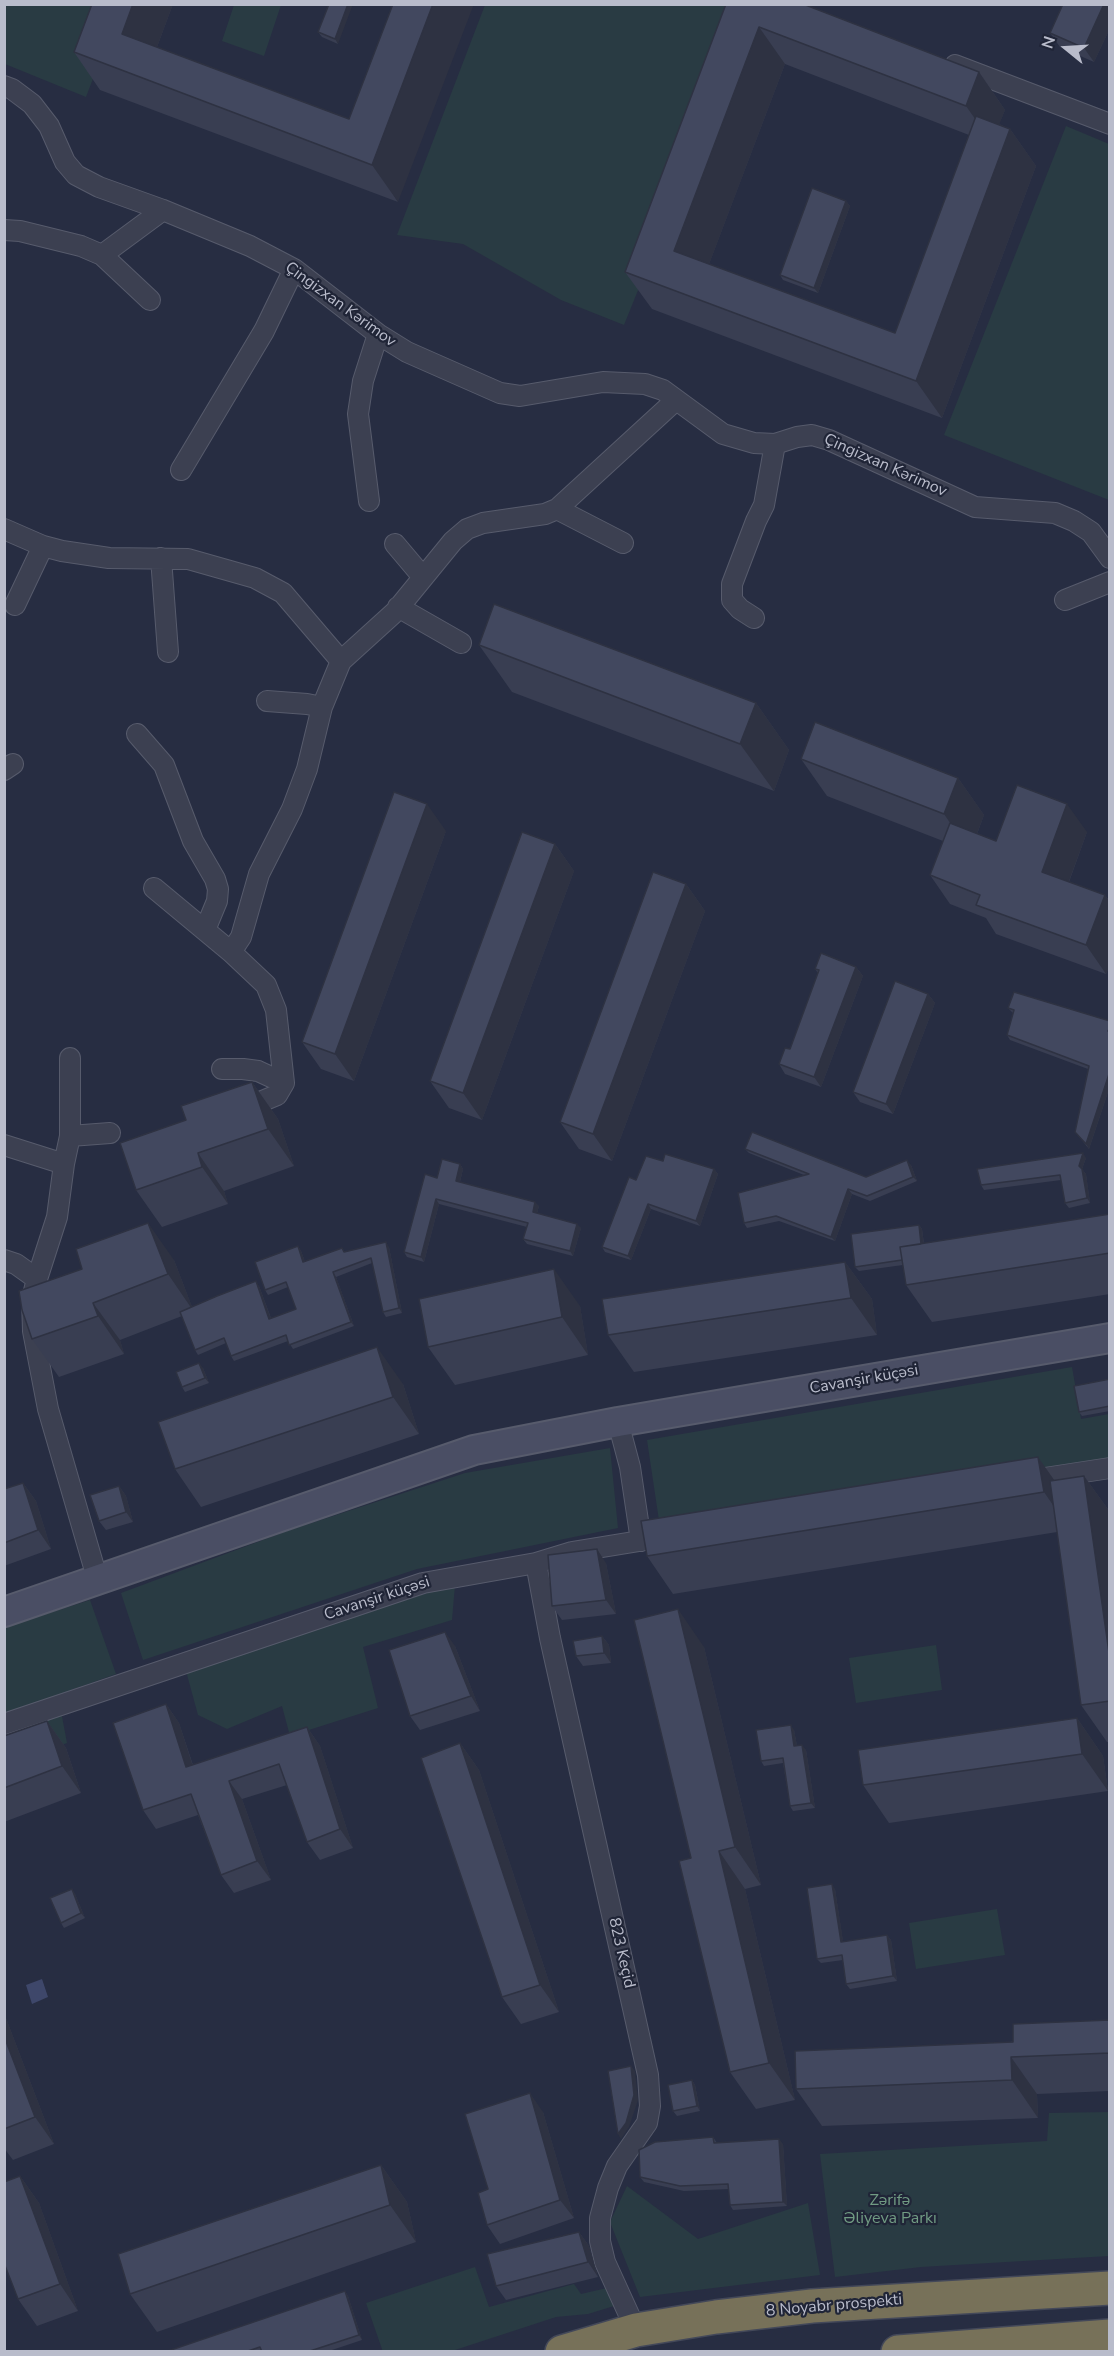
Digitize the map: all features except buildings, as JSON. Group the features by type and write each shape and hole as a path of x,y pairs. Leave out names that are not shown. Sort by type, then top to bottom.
{"highway":[{"name":"8 Noyabr prospekti","path":"562,2352 636,2331 716,2317 812,2306 1110,2288"},
{"path":"898,2352 1110,2336"}],"street":[{"path":"940,59 1110,124"},
{"name":"Çingizxan Kərimov","path":"4,86 12,89 32,104 49,126 65,162 76,175 99,188 163,210 250,246 294,269 378,334 407,352 500,393 520,396 603,382 645,384 663,390 723,434 754,443 774,444 812,435 828,440 975,507 1055,513 1091,532 1110,558"},
{"path":"102,255 163,210"},
{"path":"4,230 20,231 81,246 102,255 150,300"},
{"path":"181,470 264,331 294,269"},
{"path":"369,501 358,414 363,381 378,334"},
{"path":"231,952 241,937 259,874 296,799 307,769 322,707 341,662 398,607 453,541 467,530 483,523 545,514 557,509 676,400"},
{"path":"754,618 740,609 732,600 732,584 764,505 774,444"},
{"path":"557,509 623,543"},
{"path":"4,529 43,546 62,551 109,558 188,559 255,578 283,593 341,662"},
{"path":"395,544 422,576"},
{"path":"15,605 43,546"},
{"path":"161,558 168,652"},
{"path":"1065,600 1110,582"},
{"path":"398,607 461,643"},
{"path":"267,701 322,707"},
{"path":"137,734 164,765 193,841 215,879 218,889 217,901 205,930"},
{"path":"154,888 231,952 266,985 276,1010 284,1083 277,1095 248,1107"},
{"path":"69,1058 70,1136 57,1217 32,1299 33,1330 48,1409 98,1581"},
{"path":"222,1069 243,1068 258,1071 284,1083"},
{"path":"70,1136 110,1133"},
{"path":"4,1145 64,1164"},
{"path":"4,1260 16,1264 37,1279"},
{"name":"Cavanşir küçəsi","path":"4,1612 474,1450 618,1422 1110,1338"},
{"path":"618,1422 630,1467 641,1541"},
{"path":"1004,1485 1110,1468"},
{"name":"Cavanşir küçəsi","path":"4,1724 423,1582 536,1563 572,1552 687,1533"},
{"name":"823 Keçid","path":"536,1563 550,1638 648,2075 650,2106 647,2122 617,2166 600,2218 600,2241 605,2262 636,2331"}],"green space":[{"path":"730,4 750,12 624,325 561,300 463,244 397,235 485,5"},
{"path":"4,5 121,5 86,97 5,64"},
{"path":"234,5 281,5 264,56 222,41"},
{"path":"1066,126 1109,144 1109,500 944,435"},
{"path":"1072,1367 1081,1419 1109,1414 1109,1460 661,1534 647,1440"},
{"path":"610,1448 618,1528 417,1569 143,1660 121,1593 287,1531 465,1473"},
{"path":"455,1585 452,1620 363,1647 378,1708 290,1736 282,1706 227,1729 198,1715 186,1671 369,1610"},
{"path":"90,1600 116,1674 5,1714 5,1627"},
{"path":"936,1645 942,1690 856,1703 849,1658"},
{"path":"61,1711 67,1743 5,1766 5,1731"},
{"path":"997,1909 1005,1955 916,1969 909,1923"},
{"name":"Zərifə Əliyeva Parkı","path":"1109,2112 1109,2256 921,2267 835,2277 820,2154 1047,2141 1049,2113"},
{"path":"627,2186 698,2239 808,2203 820,2275 640,2297 610,2222"},
{"path":"475,2267 489,2307 574,2284 581,2294 607,2288 614,2306 588,2314 556,2317 452,2351 383,2352 366,2303"}],"water":[{"path":"42,1979 48,1997 32,2004 26,1985"}]}
